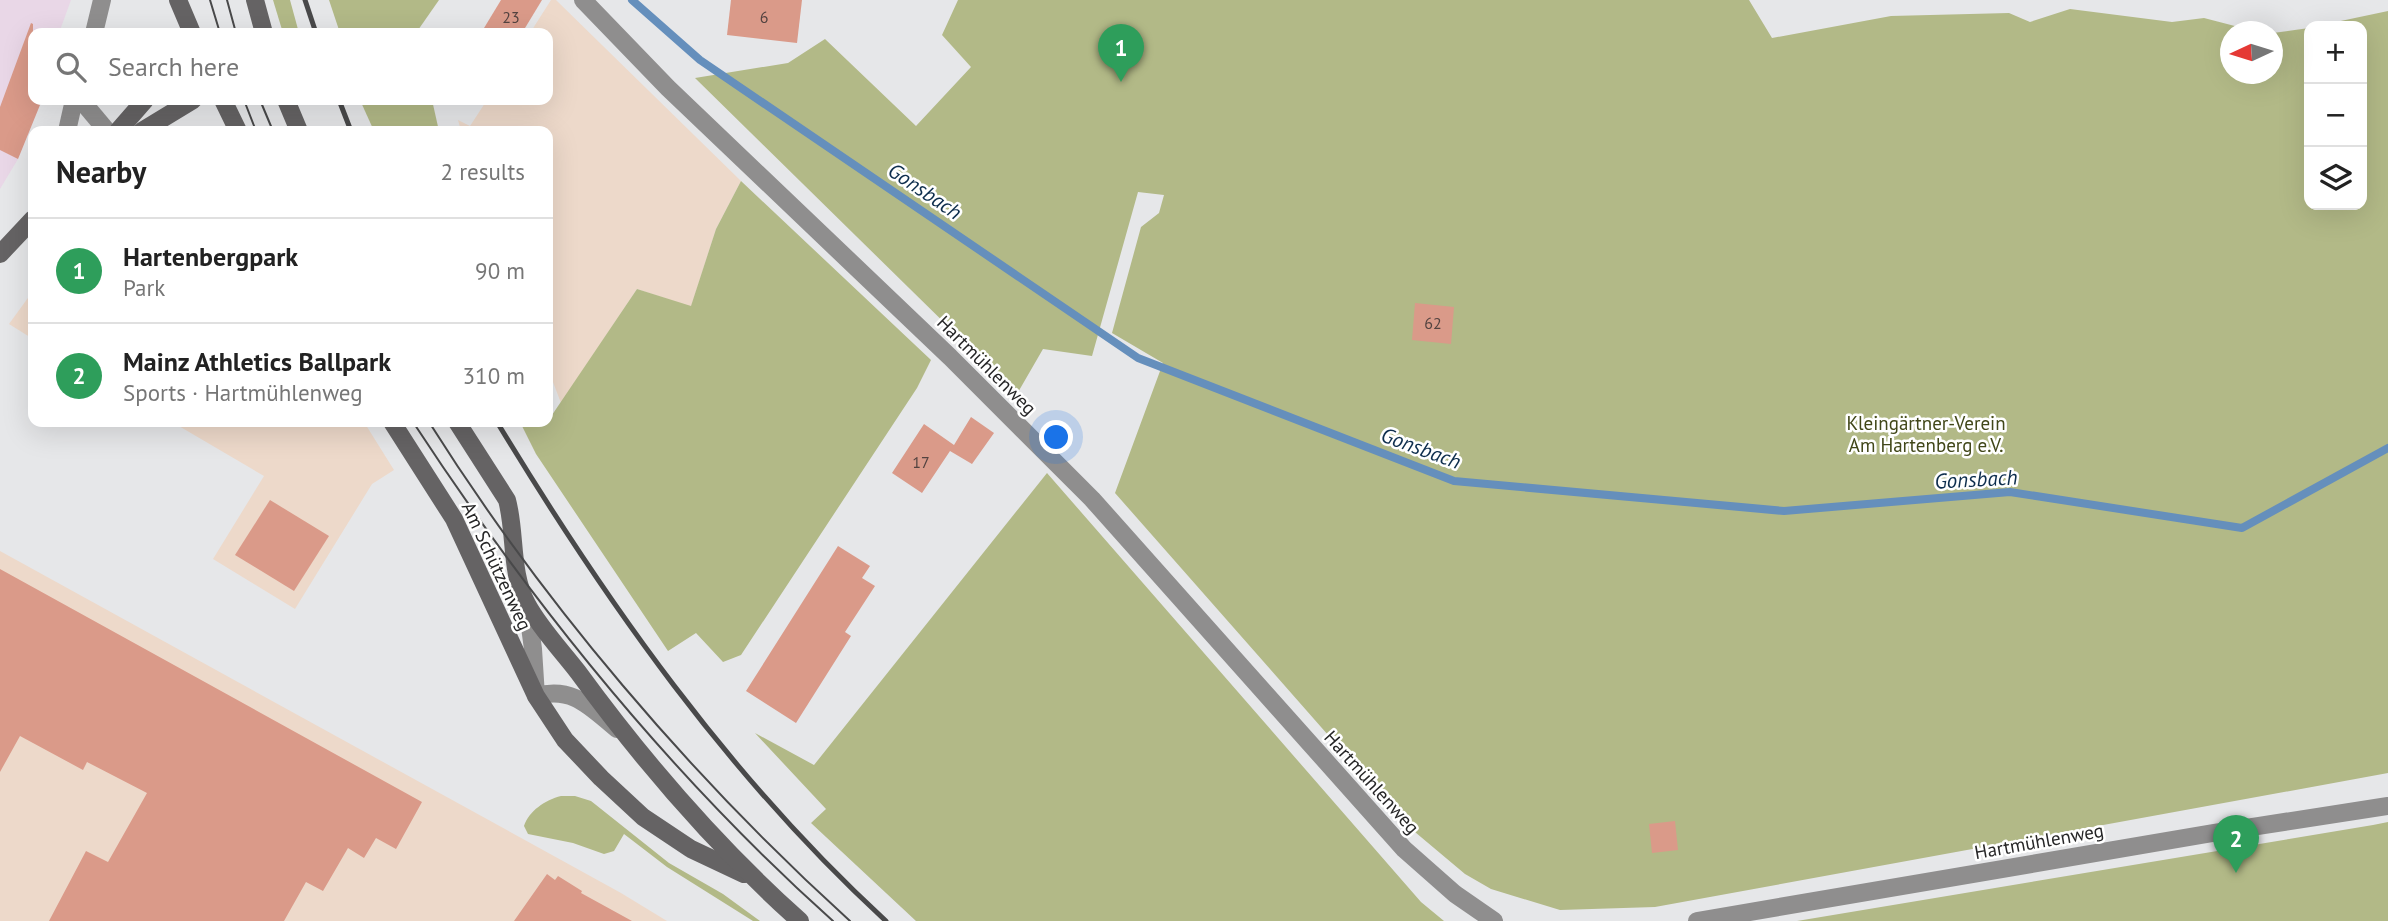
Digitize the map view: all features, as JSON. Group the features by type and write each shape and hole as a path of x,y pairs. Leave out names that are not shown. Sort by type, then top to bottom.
{"main road":[{"path":"178,0 190,28"},
{"path":"250,28 255,2"},
{"path":"255,2 263,28"},
{"path":"122,126 141,105"},
{"path":"150,126 185,105"},
{"path":"225,105 236,126"},
{"path":"288,105 297,126"},
{"path":"0,254 28,224"},
{"name":"Am Schützenweg","path":"395,427 454,519 536,696 565,740 643,817 691,849 750,877"},
{"name":"Am Schützenweg","path":"460,427 507,500 518,573 527,604 625,736 750,877 800,921"}],"street":[{"path":"95,28 102,0"},
{"name":"Hartmühlenweg","path":"583,0 668,88 950,357 1091,499 1404,849 1454,894 1494,921"},
{"path":"68,126 73,105"},
{"path":"85,105 103,126"},
{"name":"Am Schützenweg","path":"527,604 536,696 548,693 573,696 625,736"},
{"name":"Hartmühlenweg","path":"1697,921 2199,835 2388,806"}],"shaded area":[{"path":"0,0 71,0 61,28 28,28 28,105 40,105 31,126 28,126 28,134 18,159 0,189"},
{"path":"551,0 556,0 741,181 716,229 691,307 637,289 561,403 553,382 553,126 470,126 484,105 553,105 553,28 533,28"},
{"path":"458,120 470,126 460,126"},
{"path":"28,298 28,336 9,324"},
{"path":"181,427 367,427 394,470 372,484 295,609 213,559 264,476"},
{"path":"0,551 621,893 667,921 0,921"}],"green space":[{"path":"273,0 290,0 298,28 281,28"},
{"path":"329,0 439,0 419,28 338,28"},
{"name":"Kleingärtner-Verein Am Hartenberg e.V.","path":"958,0 1749,0 1772,38 1891,16 2009,13 2030,22 2070,9 2172,22 2204,18 2220,22 2220,84 2283,84 2283,32 2304,29 2304,210 2367,210 2367,21 2341,21 2388,11 2388,773 1655,907 1560,910 1491,889 1465,874 1409,827 1115,493 1163,363 1112,333 1141,227 1159,213 1164,195 1138,192 1092,356 1043,349 1017,394 695,78 788,63 825,39 916,126 971,67 942,35"},
{"path":"362,105 433,105 438,126 372,126"},
{"path":"741,181 931,360 917,388 741,655 723,662 696,633 668,651 536,454 522,427 553,427 553,414 637,289 691,306 716,229"},
{"path":"1047,473 1421,902 1444,921 916,921 811,823 826,809 755,733 814,765"},
{"path":"561,796 575,796 591,801 669,863 723,894 760,921 753,921 667,867 624,834 614,851 604,854 573,843 528,834 524,826 534,811 549,800"},
{"path":"2388,822 2388,921 1797,921 2373,825"}],"building":[{"path":"501,0 542,0 525,28 484,28"},
{"path":"731,0 802,0 797,43 727,35"},
{"path":"28,31 28,105 40,105 31,126 28,126 28,134 18,159 0,150 0,107"},
{"path":"1415,303 1454,307 1451,344 1412,340"},
{"path":"971,417 994,433 972,464 950,451 922,493 892,473 924,424 954,445"},
{"path":"270,500 329,536 294,591 235,555"},
{"path":"838,546 870,566 862,578 875,586 845,632 851,636 796,723 746,691"},
{"path":"0,569 422,802 396,849 376,838 364,858 348,848 323,891 306,882 284,921 49,921 86,851 108,862 147,793 87,762 83,770 20,736 0,772"},
{"path":"1675,821 1678,850 1652,853 1649,824"},
{"path":"547,874 555,880 558,876 582,891 581,893 632,921 514,921"}],"waterway":[{"name":"Gonsbach","path":"632,0 700,60 1138,358 1454,481 1784,511 2010,492 2242,528 2388,448"}],"tram line":[{"path":"210,0 218,28"},
{"path":"227,0 235,28"},
{"path":"246,105 254,126"},
{"path":"262,105 271,126"},
{"path":"416,427 506,556 555,622 607,685 716,807 833,921"},
{"path":"432,427 473,490 521,556 623,686 734,808 850,921"}],"railway":[{"path":"305,0 314,28"},
{"path":"341,105 349,126"},
{"path":"500,427 627,621 723,748 829,866 886,921"}],"place":[{"name":"Hartenbergpark","path":"1121,82"},
{"name":"Mainz Athletics Ballpark","path":"2236,873"}]}
